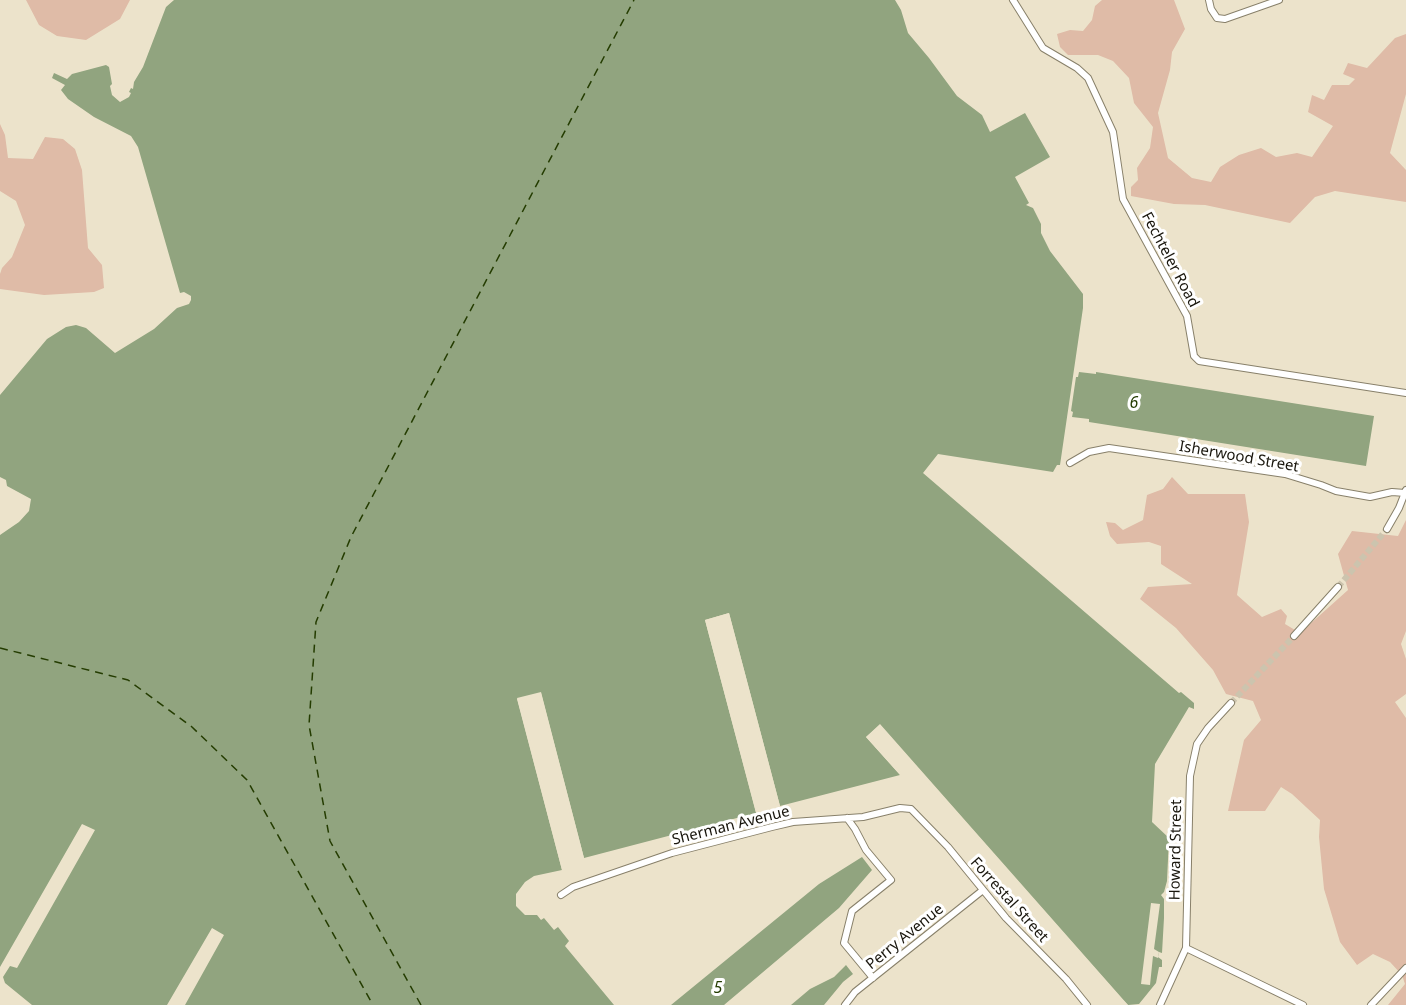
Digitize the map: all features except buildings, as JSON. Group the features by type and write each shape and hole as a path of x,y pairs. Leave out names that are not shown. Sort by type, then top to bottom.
{"street":[{"name":"Fechteler Road","path":"1012,0 1043,48 1077,68 1088,78 1113,132 1123,199 1187,316 1194,356 1199,361 1406,393"},
{"path":"1209,0 1211,9 1217,18 1225,19 1279,0"},
{"name":"Isherwood Street","path":"1070,463 1089,452 1109,448 1284,474 1336,491 1371,497 1406,491"},
{"path":"1387,529 1406,491"},
{"path":"1294,636 1338,587"},
{"name":"Howard Street","path":"1160,1005 1186,948 1190,776 1197,744 1208,728 1232,703"},
{"name":"Sherman Avenue","path":"561,896 573,887 672,853 793,822 863,817 900,808 914,810"},
{"name":"Forrestal Street","path":"914,810 948,847 1006,918 1066,979 1087,1005"},
{"path":"846,818 866,849 891,880 852,911 844,943 873,978"},
{"name":"Perry Avenue","path":"844,1005 855,992 983,891"},
{"path":"1186,948 1304,1005"},
{"path":"1371,1005 1406,968"}],"shaded area":[{"path":"26,0 130,0 120,19 86,40 57,36 39,25"},
{"path":"1102,0 1174,0 1185,29 1172,52 1170,70 1158,113 1168,158 1192,178 1211,182 1220,167 1239,155 1261,148 1276,157 1297,153 1312,157 1333,126 1308,112 1312,95 1324,100 1332,85 1349,85 1355,79 1343,74 1348,63 1367,68 1395,38 1406,34 1406,94 1390,153 1406,170 1406,202 1335,191 1315,197 1290,223 1205,205 1174,204 1131,196 1131,187 1138,180 1137,168 1150,148 1153,127 1134,103 1129,78 1113,61 1098,55 1068,55 1060,47 1057,34 1070,30 1083,31 1092,20 1095,6"},
{"path":"0,124 5,135 8,158 33,159 45,137 63,139 75,149 82,170 88,248 102,265 104,288 94,292 44,295 0,289 2,268 12,257 25,225 16,201 0,191"},
{"path":"1172,477 1188,494 1245,494 1249,522 1237,595 1262,617 1281,609 1287,616 1285,624 1300,633 1348,590 1338,554 1352,531 1398,536 1406,520 1406,631 1401,644 1406,659 1406,694 1395,702 1406,718 1406,1005 1388,1005 1405,984 1402,975 1390,962 1373,954 1357,965 1340,942 1324,889 1319,837 1320,820 1281,787 1265,811 1228,811 1244,740 1261,720 1253,701 1226,694 1213,670 1176,628 1140,599 1148,587 1192,584 1161,564 1161,546 1149,542 1117,544 1110,536 1106,522 1115,523 1123,530 1143,520 1147,495 1163,489"}],"water":[{"path":"174,0 895,0 901,10 908,33 957,96 982,115 990,132 1025,113 1050,157 1015,177 1029,203 1026,205 1033,208 1041,224 1041,233 1050,251 1083,294 1083,308 1060,465 1057,465 1053,472 938,454 923,473 1179,693 1181,692 1194,703 1194,709 1189,707 1155,764 1152,822 1169,838 1167,881 1161,895 1164,899 1164,918 1162,953 1159,952 1158,957 1162,960 1162,967 1159,967 1156,983 1139,1004 1128,1005 1122,999 880,725 866,737 900,775 780,806 729,613 705,620 756,813 584,858 541,693 517,699 562,870 534,876 525,882 516,894 516,906 525,915 537,915 541,920 544,918 554,930 558,927 569,941 565,946 614,1005 185,1005 224,935 212,928 167,1005 32,1005 5,983 3,977 10,966 17,968 95,830 82,824 0,967 0,535 19,522 29,511 31,499 7,486 6,480 0,477 0,395 47,339 66,327 76,325 86,328 115,353 154,329 177,308 189,304 191,300 191,296 184,292 180,293 138,147 131,136 94,117 68,99 61,90 65,85 52,78 54,73 67,79 72,74 106,65 109,67 112,95 120,102 129,97 131,93 129,92 131,88 133,89 134,82 143,67 166,7"},
{"name":"6","path":"1079,372 1096,374 1096,372 1374,416 1366,466 1089,422 1089,419 1072,417 1076,377"},
{"name":"5","path":"862,857 872,870 839,908 724,1005 671,1005 819,884"},
{"path":"846,965 853,974 843,982 824,1005 791,1005 810,989 834,977"}],"pier":[{"path":"729,613 780,806 780,809 777,807 727,617 709,622 759,812 757,816 705,620"},
{"path":"541,692 584,858 584,861 581,859 539,696 521,701 564,871 517,698"},
{"path":"880,724 1128,1005 1123,1005 880,729 870,737 902,773 902,777 866,737"},
{"path":"1151,903 1160,904 1154,949 1159,952 1158,958 1153,956 1150,985 1141,984"}],"ferry route":[{"path":"421,1005 330,841 309,725 316,622 351,537 634,0"},
{"path":"0,648 128,680 192,727 247,780 373,1005"}],"tunnel":[{"path":"1338,587 1387,529"},
{"path":"1231,703 1294,636"}]}
